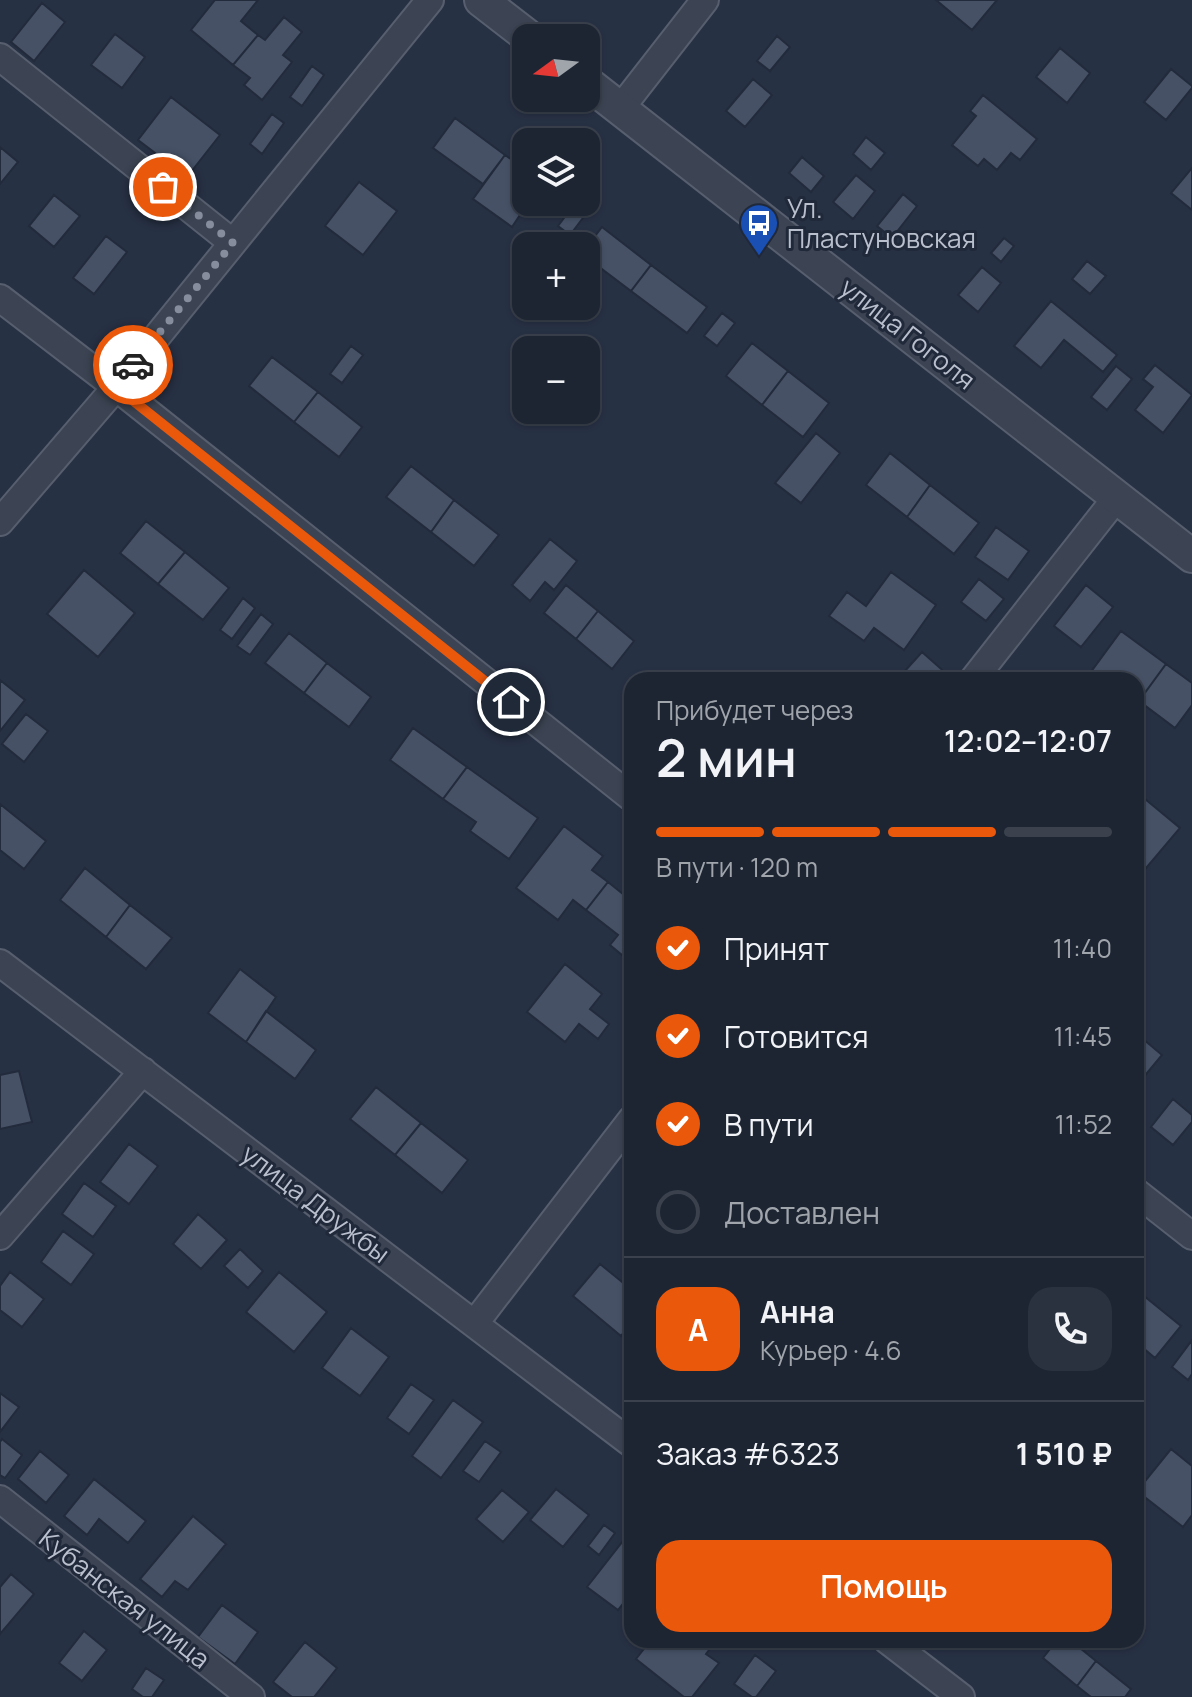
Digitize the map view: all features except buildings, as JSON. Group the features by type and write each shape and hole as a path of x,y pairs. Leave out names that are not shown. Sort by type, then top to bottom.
{"street":[{"path":"0,522 116,387 430,0"},
{"path":"481,0 512,24"},
{"path":"620,109 705,0"},
{"path":"0,57 233,243"},
{"name":"улица Гоголя","path":"600,93 1192,556"},
{"path":"0,298 624,792"},
{"path":"979,672 1117,497"},
{"name":"улица Дружбы","path":"0,963 624,1438"},
{"path":"0,1236 143,1071"},
{"path":"475,1323 624,1129"},
{"path":"1144,1198 1192,1236"},
{"name":"Кубанская улица","path":"0,1499 251,1697"},
{"path":"897,1648 961,1697"}],"way so far":[{"path":"133,365 233,243 163,187"}],"place":[{"name":"Ул. Пластуновская","path":"759,257"}],"route":[{"path":"133,365 116,387 511,702"}]}
